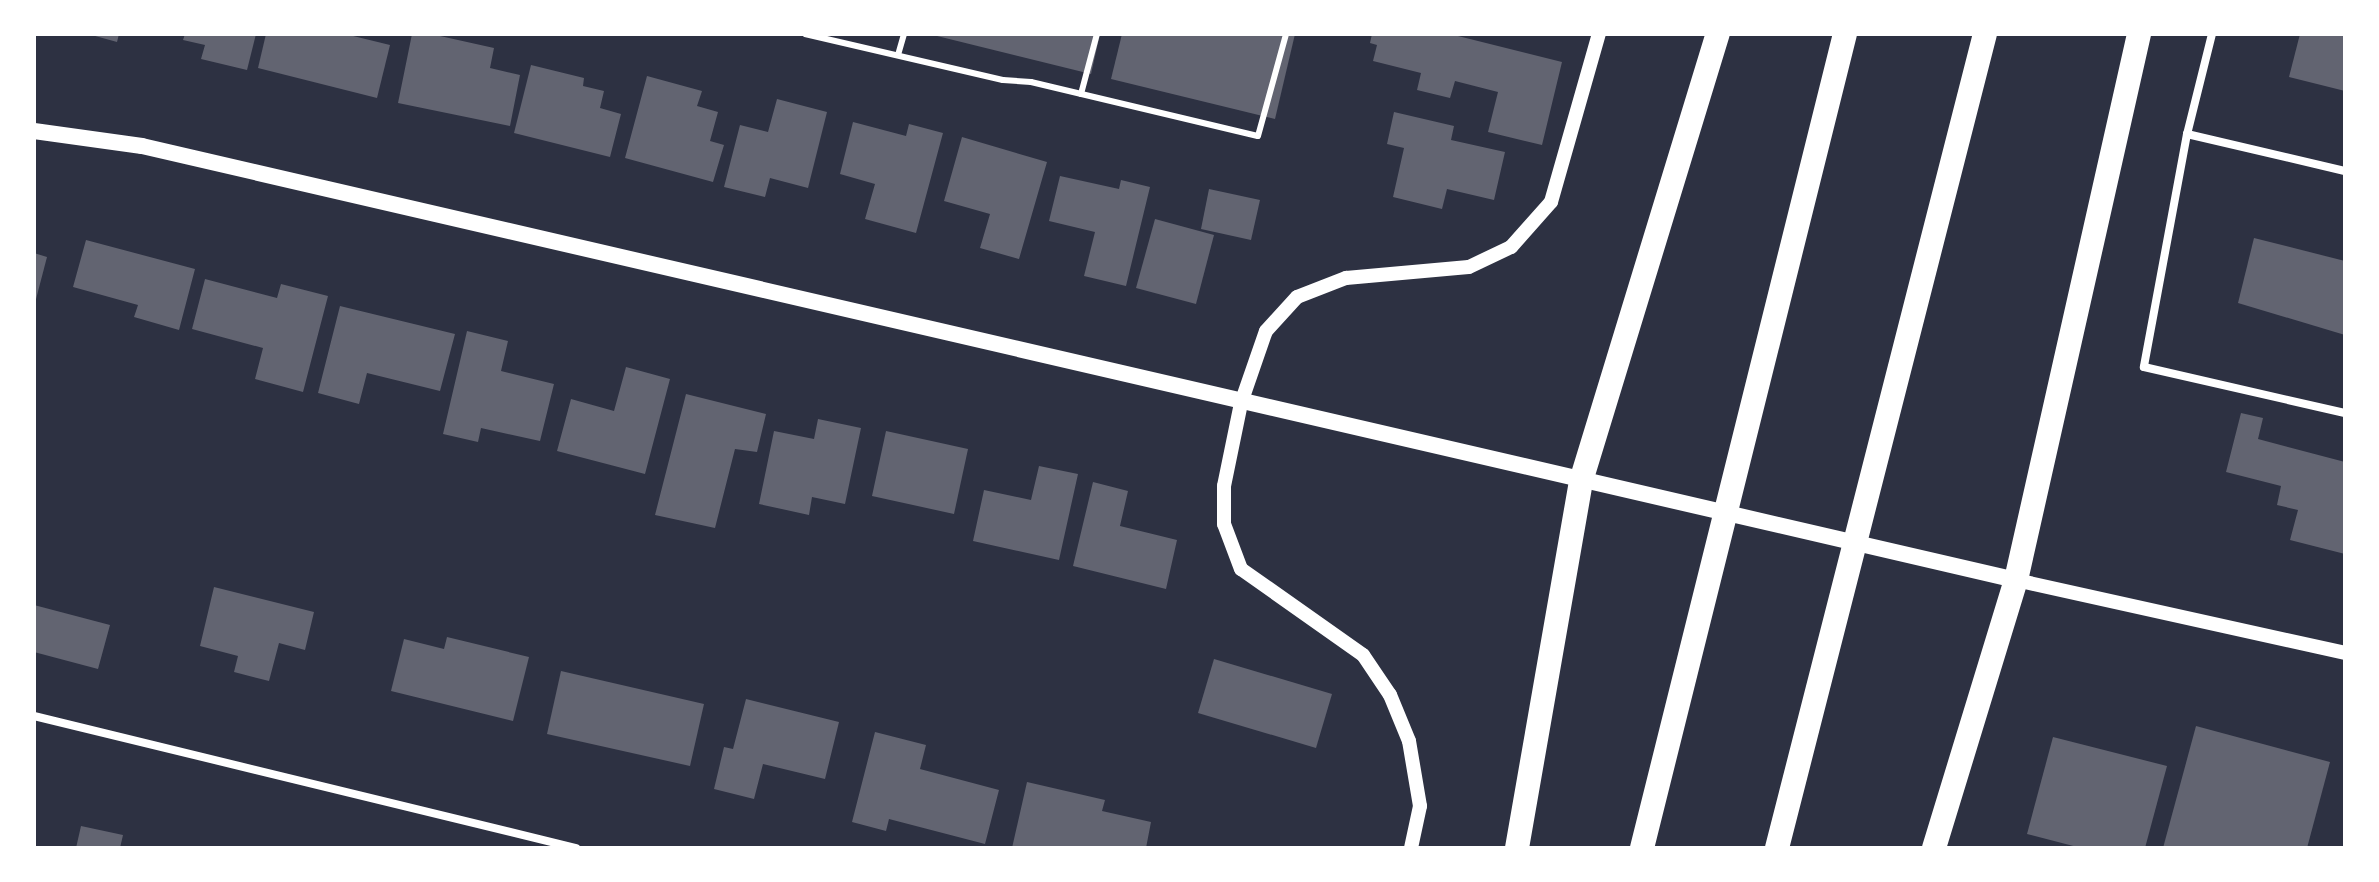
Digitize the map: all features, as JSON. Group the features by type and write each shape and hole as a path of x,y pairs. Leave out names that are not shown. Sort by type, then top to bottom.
{"highway":[{"path":"1517,848 1581,481 1718,34"},
{"path":"1642,848 1845,34"},
{"path":"1777,848 1985,34"},
{"path":"1934,848 2016,580 2139,34"}],"main road":[{"path":"34,131 142,146 1241,403 2016,580"}],"street":[{"path":"1411,848 1420,806 1409,741 1390,695 1363,655 1241,569 1224,524 1224,486 1241,403 1266,331 1297,297 1346,278 1469,267 1511,247 1551,202 1599,34"},
{"path":"2212,34 2187,134 2144,367 2345,413"},
{"path":"2187,134 2345,171"},
{"path":"2016,580 2345,653"},
{"path":"34,716 576,848"}],"lane":[{"path":"805,34 1258,136 1286,34"},
{"path":"898,55 904,34"},
{"path":"1081,94 1097,34"}],"building":[{"path":"88,34 119,34 117,42"},
{"path":"185,34 256,34 247,70 201,59 205,45 183,40"},
{"path":"266,34 345,34 390,45 377,98 258,68"},
{"path":"412,34 431,34 494,48 490,68 520,75 510,126 398,103"},
{"path":"929,34 1100,34 1091,74"},
{"path":"1122,34 1295,34 1275,119 1111,79"},
{"path":"1372,34 1450,34 1562,62 1542,145 1488,132 1498,92 1455,81 1450,98 1417,90 1421,73 1373,61 1377,45 1370,43"},
{"path":"2300,34 2345,34 2345,91 2289,77"},
{"path":"531,65 584,78 583,86 604,91 600,108 621,114 610,157 514,133"},
{"path":"647,76 702,91 697,106 718,112 710,141 724,145 713,182 625,158"},
{"path":"777,99 827,112 808,188 770,178 765,197 724,187 740,125 768,132"},
{"path":"1394,112 1454,126 1451,140 1505,152 1494,200 1447,189 1442,209 1393,197 1404,148 1387,144"},
{"path":"853,122 906,136 909,124 943,133 916,233 865,219 875,184 840,174"},
{"path":"962,137 1047,162 1019,259 980,248 990,214 944,201"},
{"path":"1060,176 1119,189 1121,180 1150,187 1126,286 1084,276 1095,232 1049,221"},
{"path":"1209,189 1260,200 1251,240 1201,229"},
{"path":"1155,219 1214,235 1196,304 1136,288"},
{"path":"2254,238 2345,261 2345,335 2238,303"},
{"path":"86,240 195,269 179,330 134,317 138,305 73,287"},
{"path":"34,253 47,257 35,303 34,303"},
{"path":"205,279 277,298 281,284 328,296 303,392 255,379 263,348 192,329"},
{"path":"340,306 455,334 440,391 367,373 359,404 318,393"},
{"path":"467,331 508,341 501,371 554,384 540,441 481,428 478,442 443,434"},
{"path":"626,367 670,379 645,474 557,451 571,399 614,411"},
{"path":"686,394 766,414 757,452 735,449 715,528 655,515"},
{"path":"2241,413 2263,418 2258,439 2345,462 2345,554 2290,540 2298,510 2277,505 2281,486 2226,472"},
{"path":"818,419 861,428 845,504 812,497 809,515 759,504 774,431 814,439"},
{"path":"886,431 968,449 954,514 872,496"},
{"path":"1039,466 1078,474 1059,560 973,541 984,490 1031,500"},
{"path":"1093,482 1128,491 1120,526 1177,540 1166,589 1073,566"},
{"path":"214,587 314,612 305,650 279,643 269,681 234,672 238,656 200,646"},
{"path":"34,605 110,625 98,669 34,652"},
{"path":"447,637 529,657 513,721 391,691 404,639 444,649"},
{"path":"1214,659 1332,694 1316,748 1198,713"},
{"path":"561,671 704,704 690,766 547,734"},
{"path":"746,699 839,722 825,779 763,764 754,799 714,789 724,747 733,749"},
{"path":"2196,726 2330,762 2307,848 2163,848"},
{"path":"875,732 926,745 920,769 999,790 985,844 889,819 886,831 852,822"},
{"path":"2053,737 2167,766 2145,848 2081,848 2027,834"},
{"path":"1027,782 1105,800 1102,811 1151,822 1146,848 1012,848"},
{"path":"81,826 123,835 120,848 76,848"}]}
